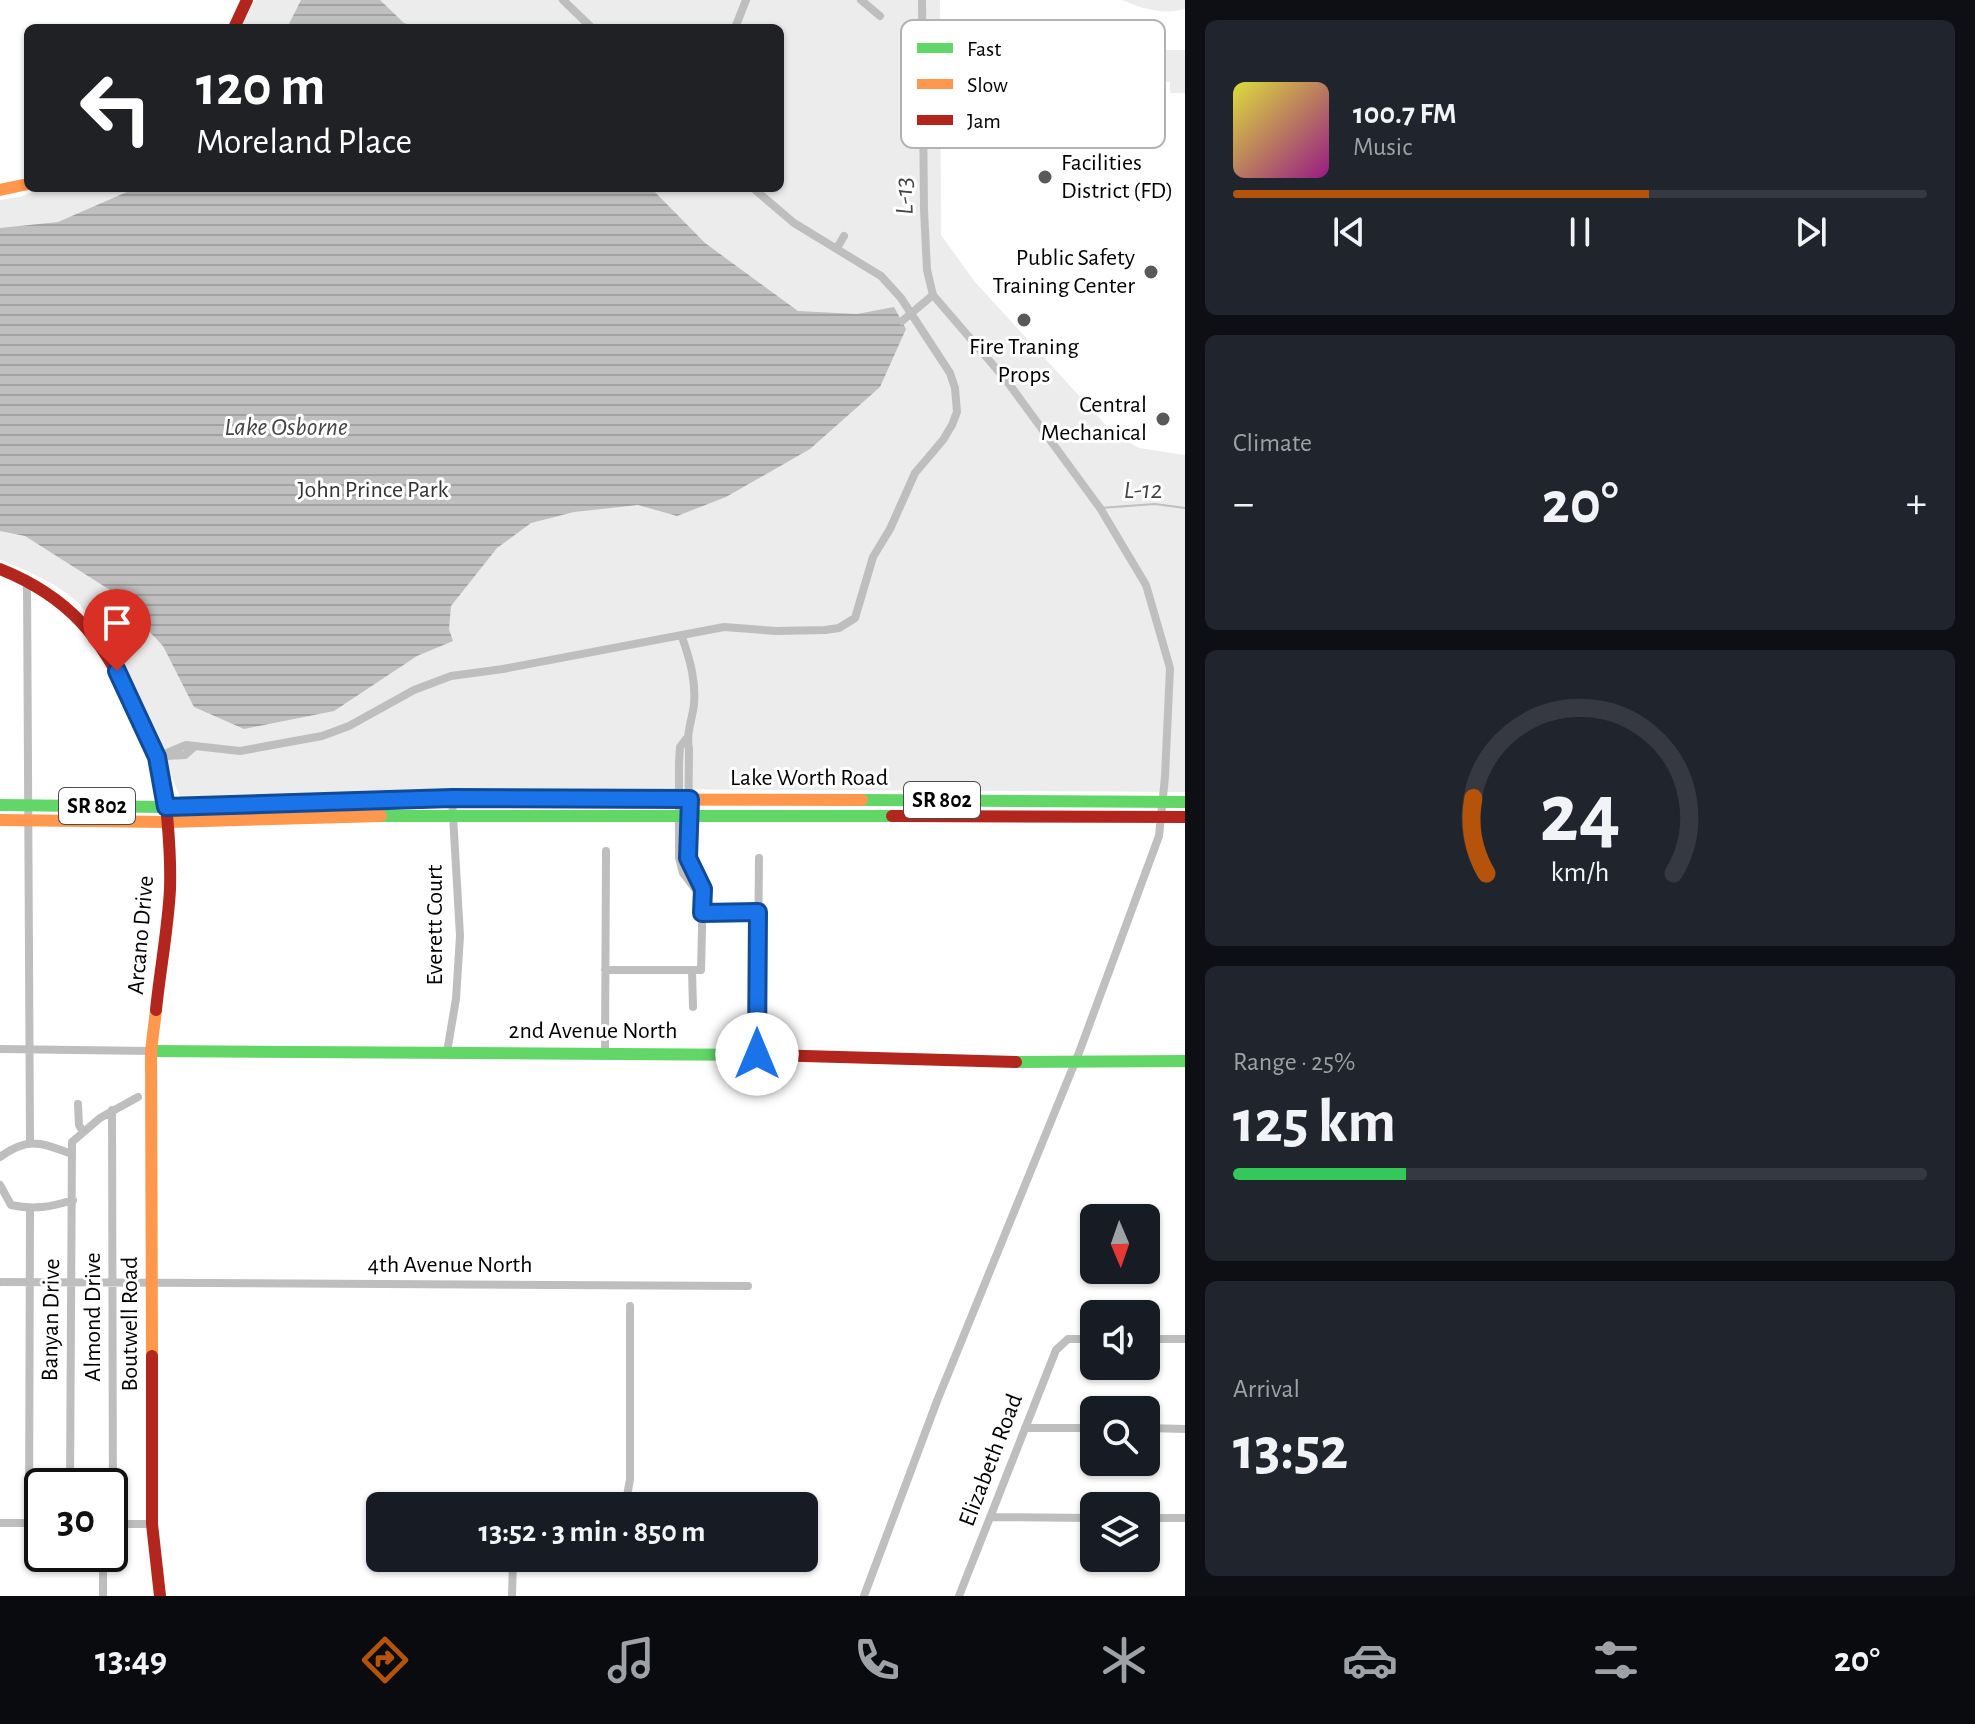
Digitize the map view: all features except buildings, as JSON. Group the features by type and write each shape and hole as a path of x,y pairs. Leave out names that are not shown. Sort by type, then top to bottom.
{"main road":[{"path":"236,24 247,0"},
{"path":"0,190 24,185"},
{"name":"Arcano Drive","path":"0,569 27,580 58,600 98,640 117,671 157,757 166,807 170,888 151,1051"},
{"name":"Lake Worth Road","path":"0,805 166,807 452,798 1185,802"},
{"path":"1016,817 1031,810 1069,807 1084,802"},
{"name":"Lake Worth Road","path":"0,820 167,822 453,814 1185,817"},
{"name":"2nd Avenue North","path":"151,1051 757,1054 1056,1063 1185,1061"},
{"name":"Boutwell Road","path":"151,1051 152,1524 160,1596"}],"street":[{"path":"563,0 588,24"},
{"path":"737,24 746,0"},
{"path":"861,0 880,16"},
{"path":"157,757 185,755 194,747 240,751 322,736 349,726 414,690 451,676 682,637 724,627 776,631 825,630 839,628 855,618 873,557 890,529 915,473 943,440 957,412 955,388 950,373 901,298 881,276 794,223 758,192"},
{"path":"837,248 844,236"},
{"path":"27,580 29,1049 32,1065 30,1143"},
{"path":"605,970 701,970 703,899 700,881 688,858 680,747 687,738 695,683 682,637"},
{"name":"Everett Court","path":"447,1052 456,999 460,936 452,798"},
{"path":"605,1053 606,851"},
{"path":"757,1054 759,858"},
{"path":"702,913 758,912"},
{"path":"692,970 693,1007"},
{"name":"2nd Avenue North","path":"0,1049 151,1051"},
{"path":"0,1157 13,1148 30,1143 49,1145 72,1154 72,1142 83,1132 112,1110 138,1097"},
{"path":"78,1104 79,1125 83,1132"},
{"name":"Almond Drive","path":"112,1110 112,1468"},
{"name":"Banyan Drive","path":"70,1468 72,1154"},
{"path":"0,1185 11,1205 30,1209 73,1200"},
{"path":"29,1468 30,1209"},
{"name":"4th Avenue North","path":"0,1282 748,1286"},
{"path":"628,1492 630,1306"},
{"path":"1160,1339 1185,1339"},
{"name":"Elizabeth Road","path":"959,1596 1056,1350 1063,1341 1080,1340"},
{"path":"1025,1428 1080,1428"},
{"path":"1160,1428 1185,1429"},
{"path":"990,1517 1080,1518"},
{"path":"1160,1518 1185,1518"},
{"path":"0,1523 24,1523"},
{"path":"128,1524 152,1524"},
{"path":"103,1572 103,1596"},
{"path":"512,1596 513,1572"}],"green space":[{"name":"John Prince Park","path":"255,0 940,0 940,20 901,20 901,148 941,148 941,235 975,282 1114,434 1139,448 1185,455 1185,792 447,788 181,799 139,697 98,626 62,590 0,560 0,200 34,192 784,192 784,24 242,24"},
{"path":"1122,0 1185,0 1185,9 1153,10"},
{"path":"1165,50 1185,50 1185,93 1170,93 1170,82 1165,82"}],"water":[{"path":"301,0 380,0 407,24 289,24"},
{"name":"Lake Osborne","path":"127,192 655,192 705,243 798,311 857,314 894,307 906,329 880,387 810,449 726,497 677,516 638,505 574,512 531,523 497,548 451,606 449,629 453,641 417,656 334,711 244,729 194,707 163,646 110,590 25,536 0,531 0,228 58,222"}],"waterway":[{"path":"922,0 922,20"},
{"name":"L-13","path":"864,1596 937,1401 1080,1050 1159,836 1170,668 1146,585 1100,508 1006,380 933,295 927,270 923,148"},
{"path":"902,321 933,295"},
{"name":"L-12","path":"1100,508 1155,504 1185,508"}],"traffic: fast":[{"path":"0,805 166,807 408,799"},
{"path":"862,800 1185,802"},
{"path":"381,816 892,816"},
{"path":"151,1051 769,1055"},
{"path":"1016,1062 1185,1061"}],"traffic: slow":[{"path":"0,190 24,185"},
{"path":"408,799 862,800"},
{"path":"0,820 167,822 381,816"},
{"path":"152,1356 151,1051 156,1010"}],"traffic: jam":[{"path":"236,24 247,0"},
{"path":"0,569 46,593 81,622 109,659 156,755 166,802 170,875 168,919 156,1010"},
{"path":"892,816 1185,817"},
{"path":"769,1055 1016,1062"},
{"path":"152,1356 152,1524 160,1596"}],"place":[{"name":"Facilities District (FD)","path":"1045,177"},
{"name":"Public Safety Training Center","path":"1151,272"},
{"name":"Fire Traning Props","path":"1024,320"},
{"name":"Central Mechanical","path":"1163,419"}],"route":[{"path":"117,671 157,757 166,807 452,798 690,799 688,858 703,889 702,913 758,912 757,1054"}]}
